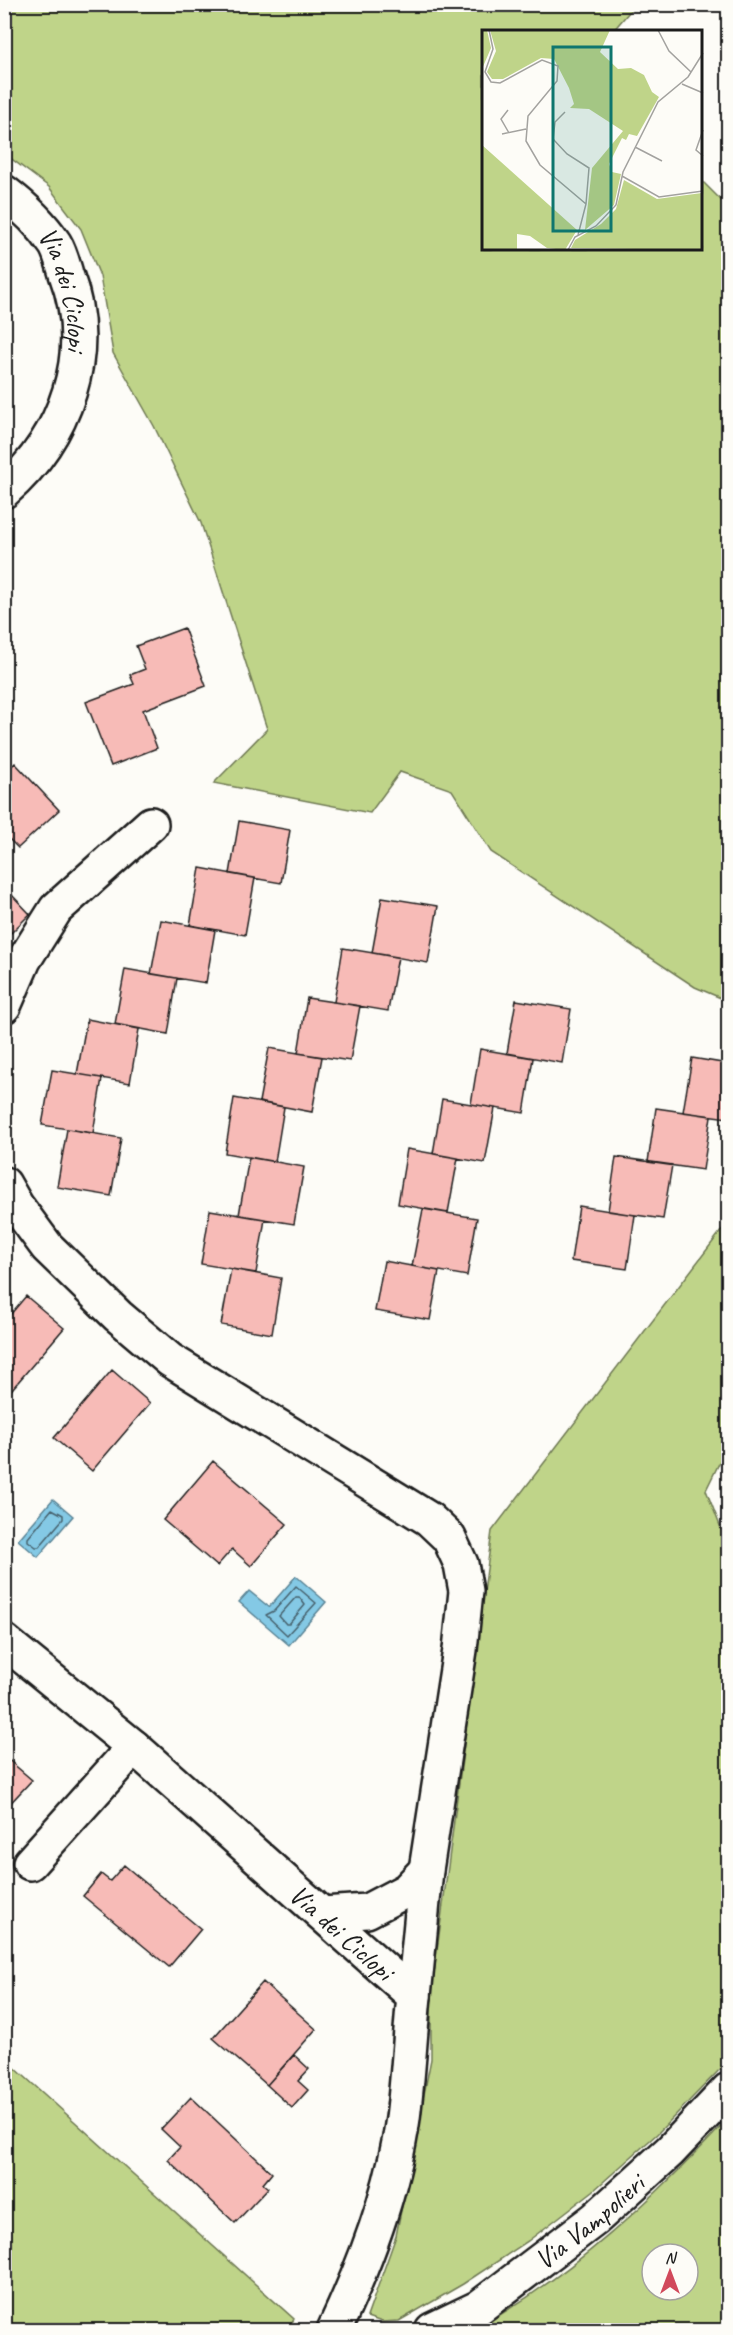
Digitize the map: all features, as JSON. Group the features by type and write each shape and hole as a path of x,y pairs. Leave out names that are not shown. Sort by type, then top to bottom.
{"street":[{"name":"Via dei Ciclopi","path":"4,192 27,209 56,246 72,288 78,327 76,369 68,403 50,440 22,477 4,491"},
{"path":"4,1006 24,960 56,909 151,824"},
{"path":"4,1184 16,1205 47,1246 118,1316 170,1360 429,1519 449,1538 461,1563 466,1591 460,1650 426,1870 414,1996"},
{"name":"Via dei Ciclopi","path":"4,1641 135,1747 414,1996 403,2120 386,2197 354,2287 334,2331"},
{"path":"30,1863 135,1747"},
{"path":"323,1914 367,1911 407,1890 426,1870"},
{"name":"Via Vampolieri","path":"432,2331 478,2308 595,2219 670,2151 729,2090"}],"green space":[{"path":"5,4 635,5 614,30 482,30 482,250 703,250 703,182 728,207 728,1001 695,987 491,852 452,790 400,772 370,813 214,783 267,729 201,523 154,426 113,353 100,276 81,229 49,187 5,154"},
{"path":"728,1222 728,1445 706,1490 728,1546 728,2061 657,2134 593,2191 528,2241 463,2284 399,2321 382,2322 367,2317 396,2236 431,2059 431,1996 492,1531"},
{"path":"4,2058 294,2319 288,2330 5,2330"},
{"path":"728,2119 728,2330 474,2330 510,2309 577,2261 670,2179"}],"water":[{"path":"53,1499 73,1516 38,1557 18,1540"},
{"path":"296,1576 326,1602 289,1645 239,1602 249,1591 269,1607"}],"building":[{"path":"184,628 206,686 143,710 157,748 111,766 86,702 134,684 130,675 145,669 136,646"},
{"path":"15,763 59,810 18,848 4,834 4,773"},
{"path":"239,821 290,830 281,883 230,874"},
{"path":"200,868 255,878 245,935 190,925"},
{"path":"10,893 30,914 11,933 4,926 4,898"},
{"path":"382,897 438,906 428,963 372,953"},
{"path":"161,920 215,930 206,983 151,974"},
{"path":"343,948 398,957 388,1011 334,1002"},
{"path":"125,969 177,978 168,1034 115,1024"},
{"path":"307,998 360,1006 350,1061 298,1053"},
{"path":"516,1000 571,1009 562,1063 507,1053"},
{"path":"87,1019 139,1029 130,1083 77,1074"},
{"path":"269,1048 322,1057 312,1112 259,1102"},
{"path":"480,1049 533,1058 524,1113 471,1104"},
{"path":"692,1058 728,1064 728,1118 683,1112"},
{"path":"52,1070 102,1078 93,1133 42,1125"},
{"path":"234,1098 284,1107 275,1162 225,1153"},
{"path":"442,1099 495,1108 485,1163 433,1154"},
{"path":"656,1108 711,1116 703,1170 648,1162"},
{"path":"67,1129 121,1138 111,1196 57,1187"},
{"path":"407,1149 458,1158 448,1213 398,1204"},
{"path":"249,1157 304,1167 294,1224 239,1215"},
{"path":"616,1157 672,1165 663,1219 608,1211"},
{"path":"579,1206 635,1215 627,1269 571,1261"},
{"path":"423,1209 477,1218 467,1276 412,1266"},
{"path":"210,1210 265,1219 256,1273 201,1264"},
{"path":"384,1261 439,1271 430,1320 375,1311"},
{"path":"231,1269 281,1278 272,1334 221,1325"},
{"path":"26,1296 64,1328 7,1395 4,1393 4,1322"},
{"path":"112,1370 150,1403 92,1471 54,1438"},
{"path":"213,1461 287,1524 251,1566 232,1549 217,1566 163,1520"},
{"path":"4,1756 32,1780 4,1810"},
{"path":"124,1865 201,1929 169,1967 83,1896 101,1874 110,1881"},
{"path":"263,1982 316,2029 267,2085 213,2038"},
{"path":"294,2055 309,2069 298,2081 308,2090 292,2108 267,2085"},
{"path":"191,2097 272,2173 263,2184 268,2188 235,2223 168,2160 180,2147 161,2129"}]}
